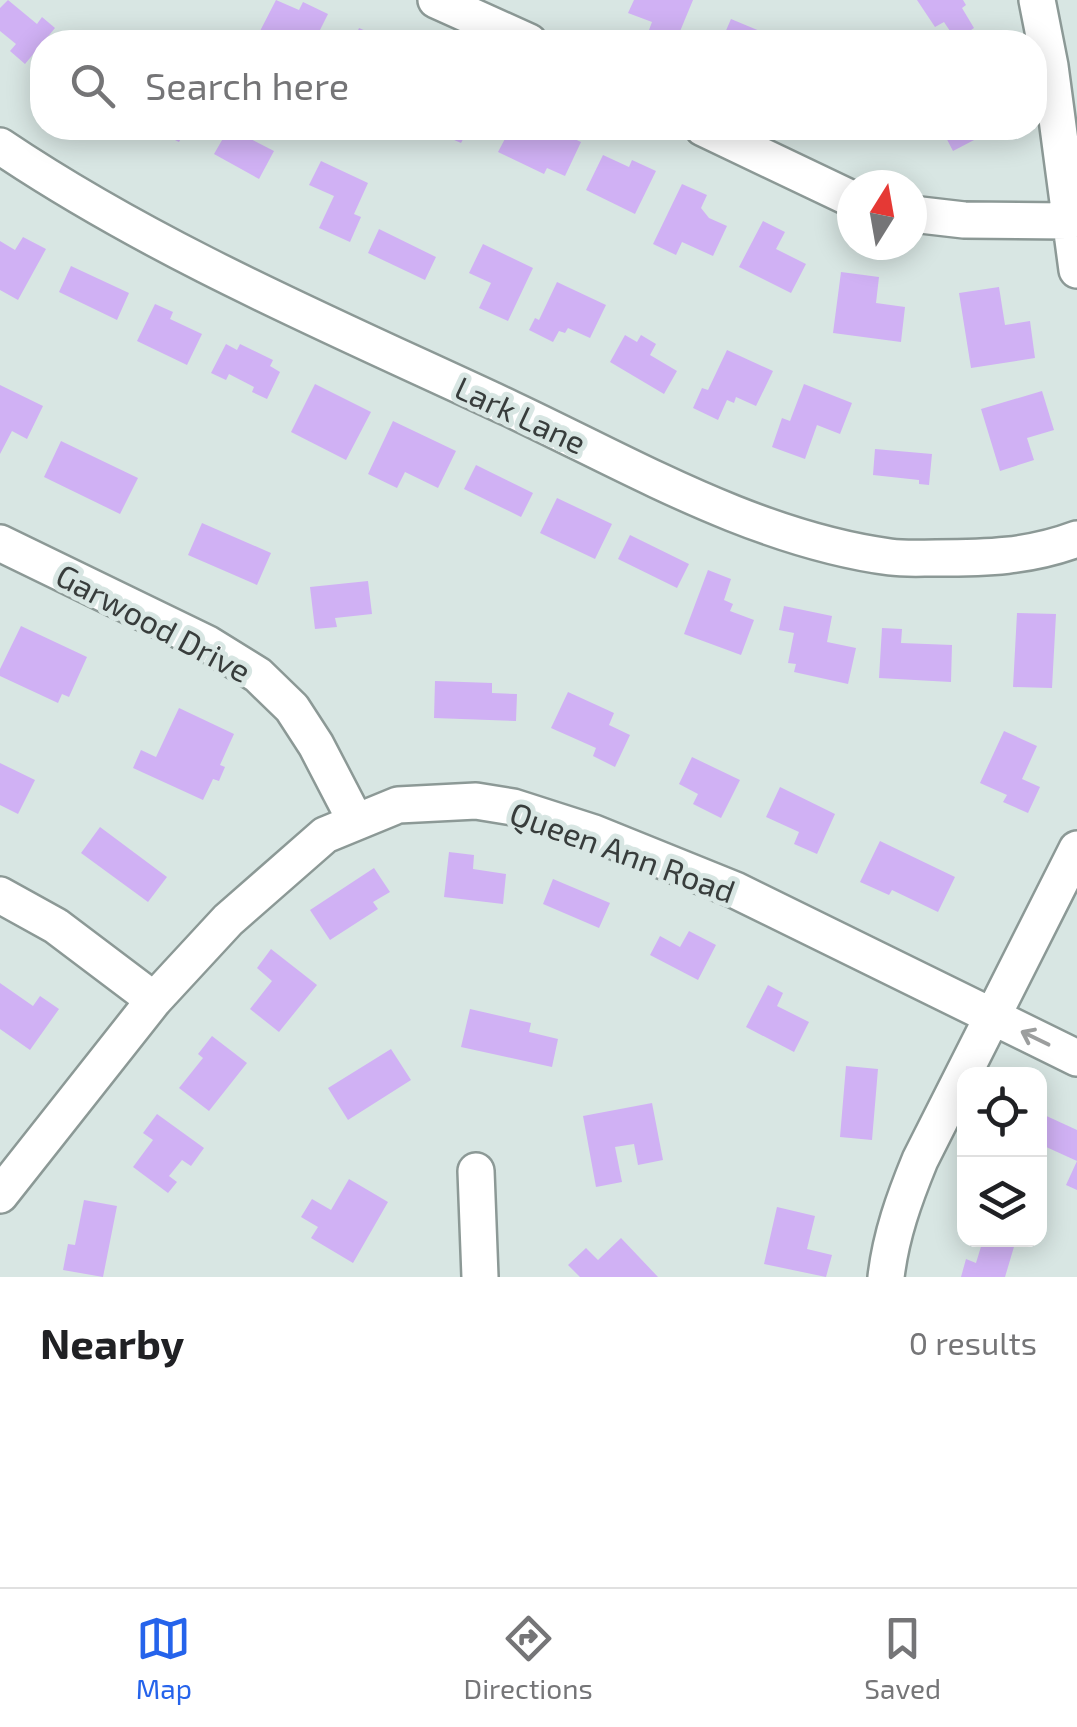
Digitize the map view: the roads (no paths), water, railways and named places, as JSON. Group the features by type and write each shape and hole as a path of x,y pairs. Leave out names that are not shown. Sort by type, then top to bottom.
{"street":[{"path":"436,0 502,30"},
{"path":"1037,0 1043,30"},
{"path":"1047,51 1077,270"},
{"path":"729,140 837,191"},
{"name":"Lark Lane","path":"0,146 128,225 279,300 688,492 777,529 892,558 1000,558 1044,551 1077,540"},
{"path":"927,216 1068,221"},
{"name":"Garwood Drive","path":"0,543 208,644 258,675 292,708 355,820"},
{"name":"Queen Ann Road","path":"0,1195 154,1000 263,886 325,835 398,805 476,801 513,807 594,833 735,890 1077,1058"},
{"path":"886,1277 901,1206 920,1160 1077,848"},
{"path":"0,895 56,926 154,1000"},
{"path":"476,1171 480,1277"}]}
